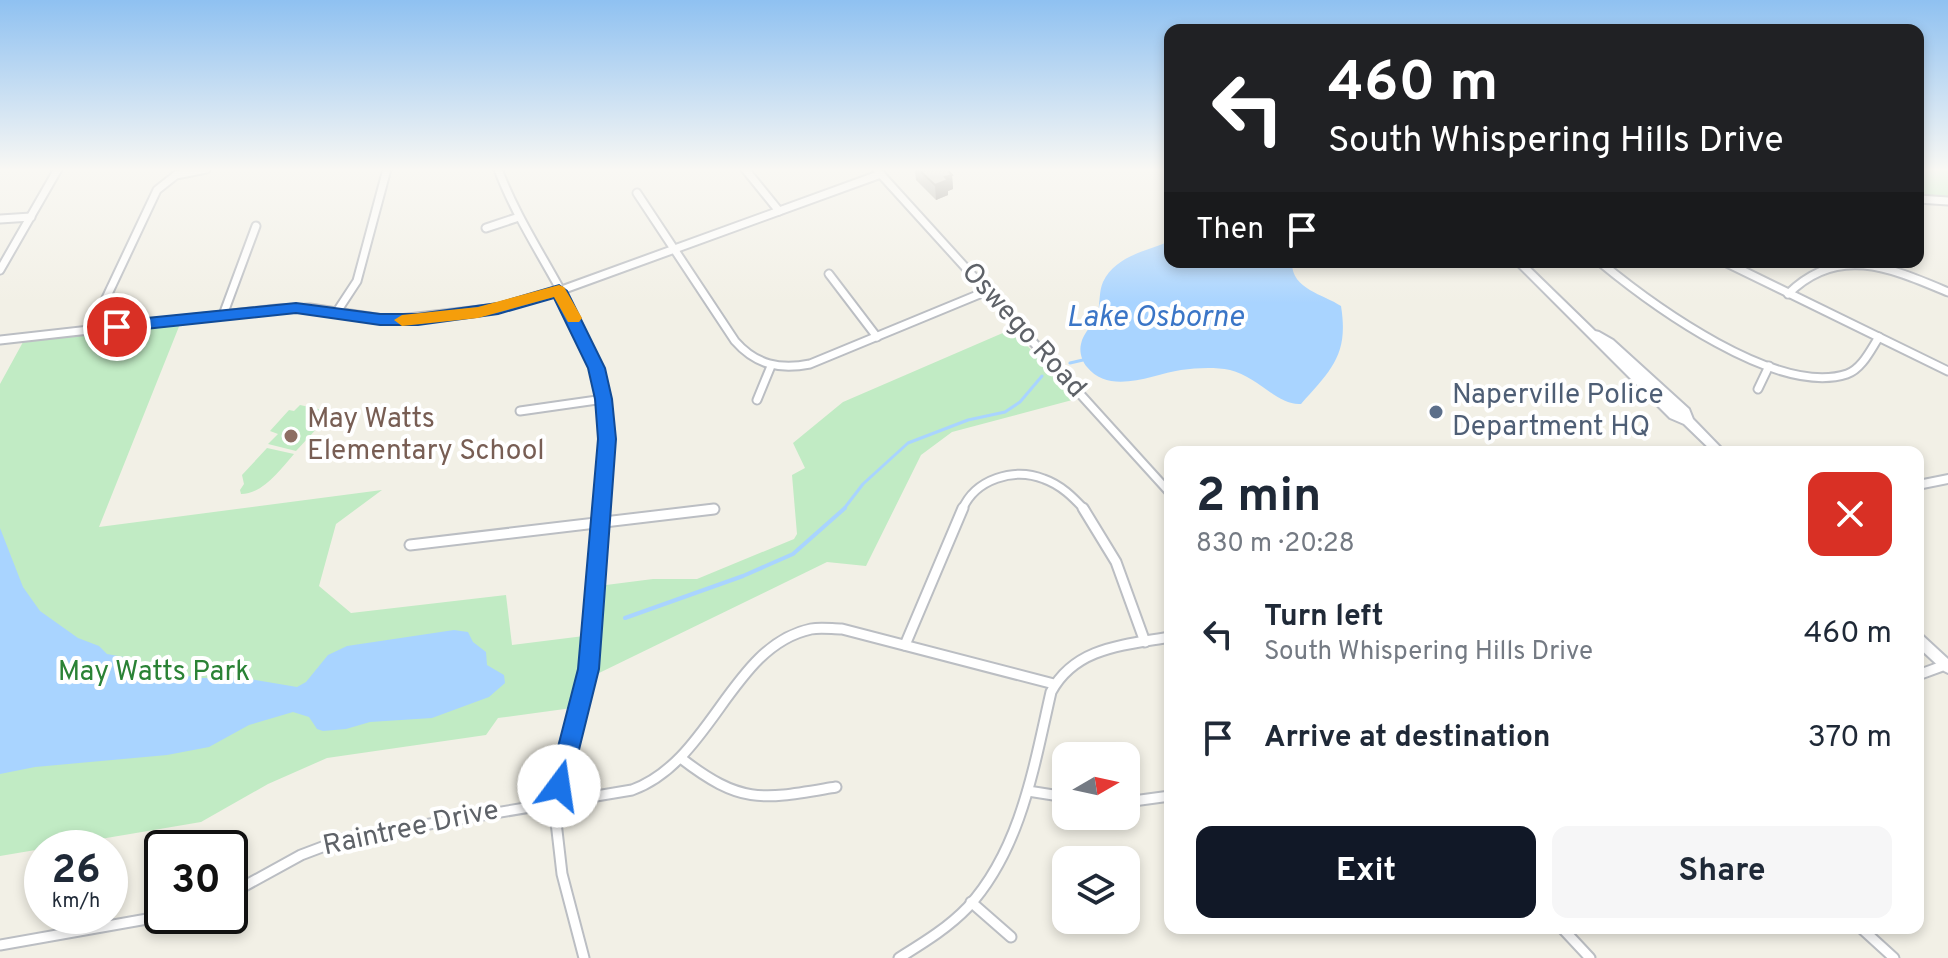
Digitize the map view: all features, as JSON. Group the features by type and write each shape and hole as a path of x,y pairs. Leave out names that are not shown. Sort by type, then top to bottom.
{"main road":[{"path":"1525,268 1592,332 1603,348 1674,415 1688,421 1714,446"},
{"path":"1924,484 1948,479"},
{"path":"1924,644 1947,665"}],"street":[{"path":"0,270 33,214"},
{"path":"91,330 146,214"},
{"path":"336,313 357,281 375,214"},
{"path":"518,214 587,344 604,399 607,439 589,669 558,801 560,865 584,958"},
{"path":"651,214 743,352 771,366 810,364 987,291"},
{"path":"0,340 296,308 380,320 418,319 498,308 559,291 771,214"},
{"name":"Oswego Road","path":"917,214 1164,486"},
{"path":"0,219 31,217"},
{"path":"486,228 519,217"},
{"path":"223,315 256,226"},
{"path":"1607,268 1639,295 1676,319 1769,366 1811,378 1838,377 1855,369 1879,337"},
{"path":"1737,268 1948,371"},
{"path":"1788,294 1810,272 1826,268"},
{"path":"1876,268 1948,292"},
{"path":"829,274 877,337"},
{"path":"757,400 771,366"},
{"path":"1758,389 1769,366"},
{"path":"520,411 604,399"},
{"path":"905,645 965,503 976,489 991,480 1021,474 1057,483 1076,499 1098,527 1115,560 1145,642"},
{"path":"410,545 714,509"},
{"name":"Raintree Drive","path":"248,884 301,855 346,838 632,790 657,779 682,759 766,652 792,633 808,628 832,627 1054,684"},
{"path":"899,958 934,938 971,902 1010,844 1028,791 1054,684 1060,674 1075,661 1098,652 1164,638"},
{"path":"1924,673 1947,665"},
{"path":"682,759 718,787 741,797 764,798 836,787"},
{"path":"1028,791 1052,795"},
{"path":"1140,800 1164,797"},
{"path":"971,902 1011,937"},
{"path":"0,945 144,920"},
{"path":"1568,934 1590,958"},
{"path":"1868,934 1894,958"}],"green space":[{"name":"May Watts Park","path":"180,324 99,527 382,490 336,524 319,586 351,613 506,595 512,645 584,636 572,708 498,718 486,735 327,758 268,784 201,822 128,834 128,830 24,830 24,852 0,856 0,384 23,342"},
{"path":"1012,329 1076,399 952,432 921,455 866,566 827,562 597,674 606,585 653,579 697,579 794,539 797,534 792,475 805,468 793,443 843,402"},
{"path":"300,405 332,412 296,451 268,444 278,434 270,431 289,410 294,411"},
{"path":"267,448 294,454 264,486 241,494 244,484 242,475"}],"water":[{"name":"Lake Osborne","path":"1164,243 1164,268 1293,268 1302,285 1341,306 1342,337 1335,361 1301,404 1284,400 1230,370 1187,369 1120,382 1097,376 1081,356 1081,344 1098,312 1102,285 1108,273 1132,256"},
{"path":"0,528 23,587 40,611 78,638 99,646 107,654 129,658 145,671 171,671 196,678 244,678 297,687 306,682 328,655 347,646 454,630 468,632 473,642 486,652 487,665 504,675 505,683 489,697 432,718 370,722 323,731 317,729 309,717 293,712 249,725 209,747 167,755 35,767 0,774"}],"waterway":[{"path":"1070,363 1083,360"},
{"path":"844,509 863,484 908,443 968,420 1005,412 1020,402 1042,376"},
{"path":"625,618 743,576 793,554 844,509"}],"slow traffic":[{"path":"402,320 478,312 559,291 574,318"}],"place":[{"name":"Naperville Police Department HQ","path":"1436,412"},
{"name":"May Watts Elementary School","path":"291,436"}],"route":[{"path":"117,327 296,308 380,320 418,319 498,308 559,291 596,368 606,414 607,457 589,669 559,786"}]}
